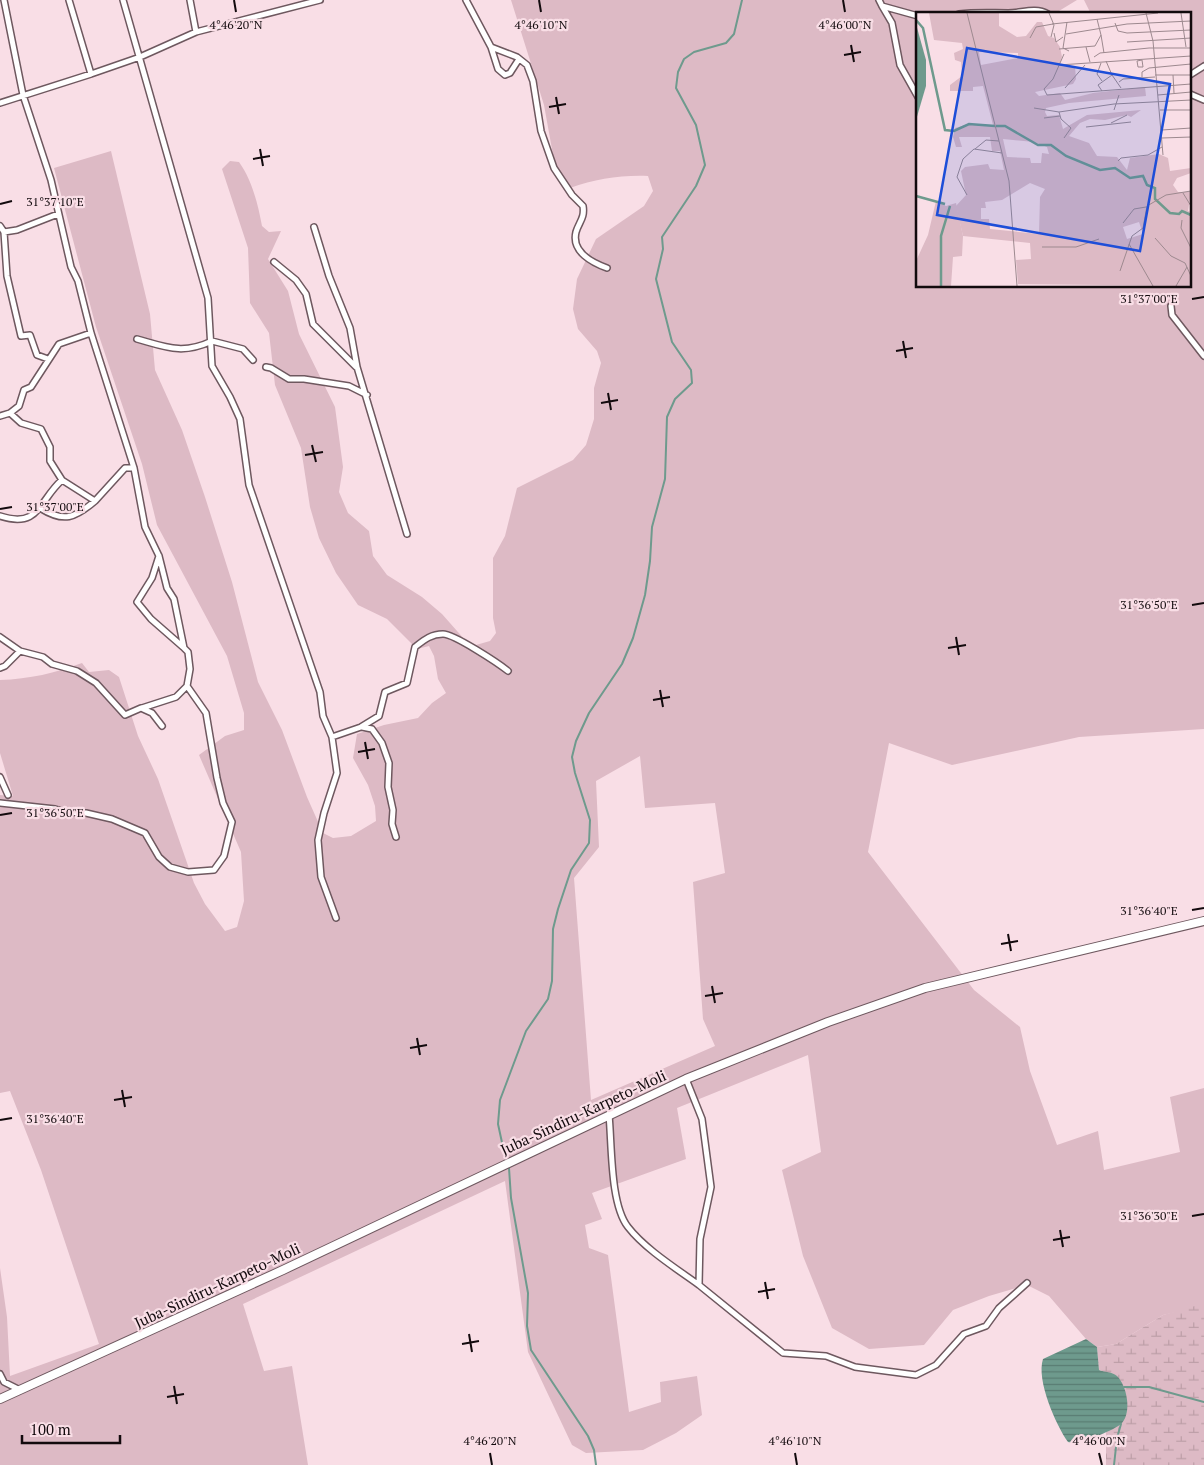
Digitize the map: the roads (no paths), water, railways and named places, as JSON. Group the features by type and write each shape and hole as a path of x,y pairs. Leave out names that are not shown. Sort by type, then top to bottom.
{"main road":[{"name":"Juba-Sindiru-Karpeto-Moli","path":"0,1399 304,1260 686,1079 828,1022 906,993 1204,920"}],"street":[{"path":"4,0 23,95 51,180 71,267 78,281 91,333 134,468 145,527 159,556 167,588 174,599 184,648"},
{"path":"69,0 91,74"},
{"path":"123,0 208,298 212,366 240,419 249,485 320,692 323,716 332,737 337,773 324,813 318,840 321,877 336,918"},
{"path":"190,0 196,32"},
{"path":"0,102 91,74 196,32 320,0"},
{"path":"466,0 491,47 498,69 505,75 510,73 519,59"},
{"path":"879,0 892,23 900,65 916,94"},
{"path":"882,6 916,15"},
{"path":"1016,12 1029,10 1038,12"},
{"path":"978,12 998,12"},
{"path":"491,47 519,59 530,71 542,131 554,168 572,195 583,206 584,218 576,234 579,249 583,256 607,268"},
{"path":"1192,74 1204,66"},
{"path":"1192,95 1204,100"},
{"path":"4,232 18,230 58,214"},
{"path":"0,226 4,232 7,276 21,336 30,335 37,354 48,359"},
{"path":"314,226 329,276 350,328 357,367 367,395 407,534"},
{"path":"274,262 296,280 306,294 313,324 357,367"},
{"path":"1170,306 1172,315 1204,356"},
{"path":"0,416 10,413 19,406 24,390 31,387 58,344 91,333"},
{"path":"137,339 176,350 212,341 243,349 253,360"},
{"path":"266,367 289,379 304,379 349,386 367,395"},
{"path":"10,413 20,423 42,429 50,448 50,461 62,480 95,501"},
{"path":"40,508 60,518 79,515 95,501 125,468 134,468"},
{"path":"0,516 10,519 25,519 36,514 62,480"},
{"path":"0,637 20,651 43,657 52,664 77,671 96,683 125,715 172,699 187,686 190,669 188,652 151,620 137,602 152,578 159,556"},
{"path":"332,737 361,727 378,716 385,692 407,683 415,646 430,636 445,634 491,658 508,671"},
{"path":"0,668 5,666 20,651"},
{"path":"0,803 54,809 112,819 145,833 159,857 170,867 188,872 214,870 224,856 232,822 223,803 217,778 206,713 187,686"},
{"path":"141,708 152,712 162,726"},
{"path":"361,727 372,729 382,743 389,763 388,787 393,810 392,824 396,837"},
{"path":"0,777 8,795"},
{"path":"686,1079 702,1119 711,1187 700,1240 699,1285"},
{"path":"609,1115 613,1182 622,1217 628,1228 662,1258 699,1285 783,1353 826,1356 855,1367 916,1375 936,1365 964,1334 986,1326 999,1308 1027,1283"},
{"path":"0,1374 4,1382 20,1390"}],"waterway":[{"path":"506,1161 498,1124 500,1100 526,1031 548,999 552,981 553,929 558,909 571,870 589,843 590,820 575,773 572,757 576,741 589,713 622,664 633,638 645,595 652,527 665,479 667,417 675,399 692,383 691,370 672,342 656,279 663,249 662,237 696,186 705,165 696,125 676,88 678,72 684,59 694,52 726,43 734,34 742,0"},
{"path":"509,1168 511,1198 528,1293 527,1326 531,1350 588,1436 594,1450 596,1465"},
{"path":"1124,1387 1149,1387 1204,1402"},
{"path":"1114,1465 1117,1438 1121,1424"}]}
